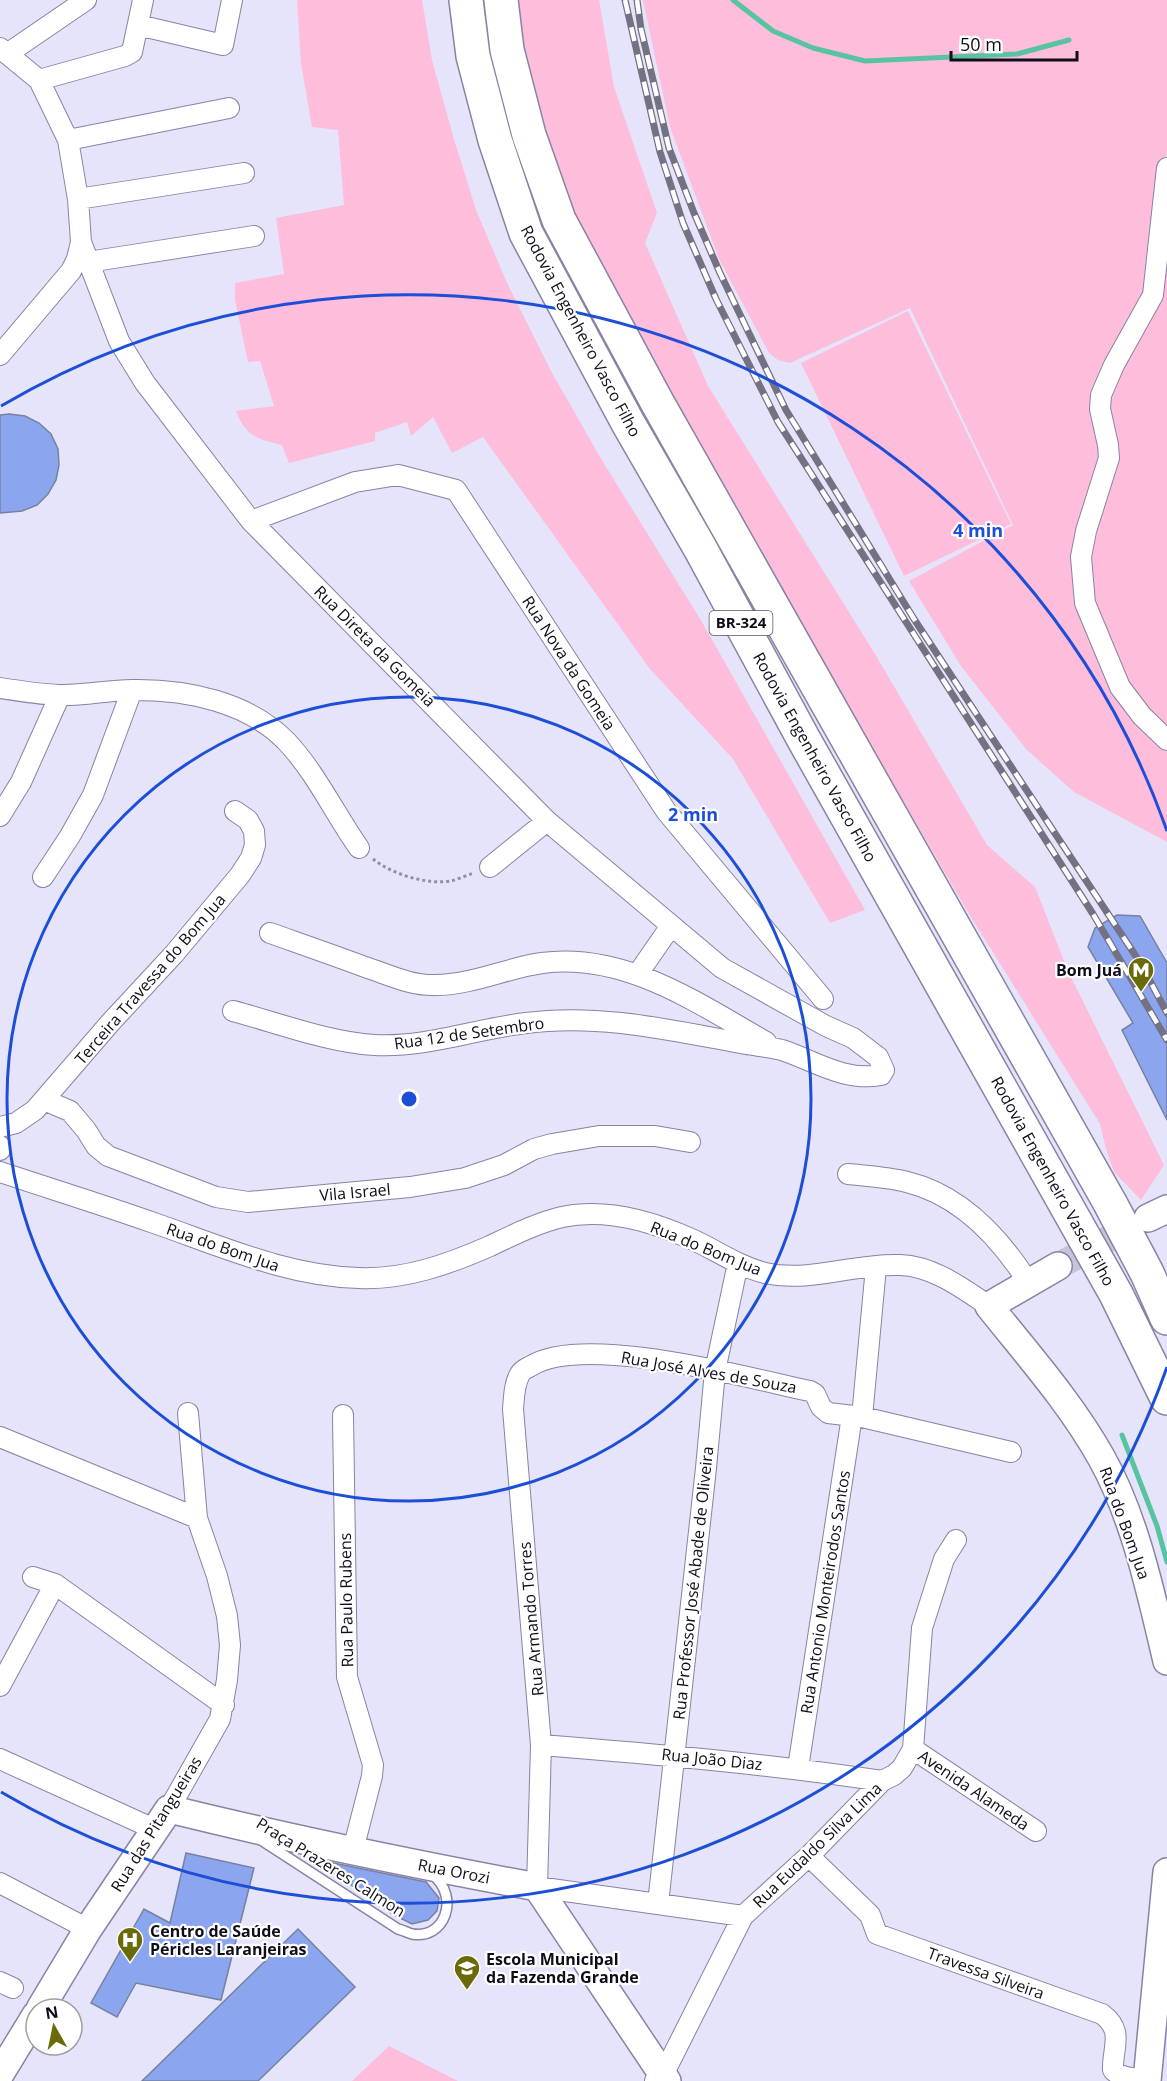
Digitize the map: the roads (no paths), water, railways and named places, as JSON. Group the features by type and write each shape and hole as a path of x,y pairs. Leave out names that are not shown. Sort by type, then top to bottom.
{"highway":[{"name":"Rodovia Engenheiro Vasco Filho","path":"466,0 473,56 495,140 526,233 628,423 700,548 803,738 1116,1294 1167,1398"},
{"name":"Rodovia Engenheiro Vasco Filho","path":"501,0 507,50 530,135 559,220 657,402 1110,1203 1167,1318"}],"street":[{"path":"86,0 3,51 39,80 125,56 132,52 143,0"},
{"path":"138,25 223,45 232,0"},
{"name":"Rua Direta da Gomeia","path":"39,80 68,140 78,199 81,242 119,342 145,383 250,520 547,821 722,968 826,1026 853,1038 878,1057 884,1070 881,1075"},
{"path":"68,140 229,108"},
{"path":"1167,168 1153,295 1114,365 1101,395 1100,409 1108,445 1108,458 1086,531 1081,557 1085,603 1120,687 1142,716 1167,740"},
{"path":"78,199 244,173"},
{"path":"88,262 254,236"},
{"path":"0,355 66,277 77,259 81,242"},
{"name":"Rua Nova da Gomeia","path":"250,520 355,482 398,475 456,490 666,811 823,999"},
{"path":"0,688 60,695 132,690 171,692 224,704 249,713 268,725 287,742 308,769 359,848"},
{"path":"43,877 93,795 132,690"},
{"path":"0,816 21,782 60,695"},
{"name":"Terceira Travessa do Bom Jua","path":"0,1127 25,1118 44,1100 110,1023 174,954 251,858 255,845 254,831 248,820 235,811"},
{"path":"490,867 547,821"},
{"path":"270,933 410,982 435,985 467,981 540,963 572,961 607,966 637,975 680,993 780,1050"},
{"path":"637,975 666,933"},
{"name":"Rua 12 de Setembro","path":"233,1011 334,1039 373,1045 412,1044 527,1023 599,1020 780,1050 840,1073 866,1078 881,1075"},
{"name":"Vila Israel","path":"44,1100 70,1111 96,1146 108,1156 216,1197 248,1202 410,1187 465,1178 504,1165 534,1149 599,1136 655,1136 690,1142"},
{"name":"Rua do Bom Jua","path":"0,1172 229,1251 294,1270 356,1278 410,1275 480,1250 552,1220 596,1214 635,1219 689,1238 738,1263 762,1272 799,1276 900,1265 931,1272 962,1288 988,1306 1073,1411 1102,1458 1119,1495 1132,1533 1167,1661"},
{"path":"848,1174 907,1182 936,1192 966,1211 991,1234 1014,1260 1028,1282"},
{"name":"Rua Professor José Abade de Oliveira","path":"658,1904 715,1371 738,1263"},
{"path":"988,1306 1058,1266"},
{"name":"Rua Antonio Monteirodos Santos","path":"798,1768 857,1416 876,1267"},
{"name":"Rua José Alves de Souza","path":"537,1362 571,1354 599,1354 636,1357 715,1371 810,1391 815,1394 821,1407 828,1413 857,1416 1011,1452"},
{"name":"Rua Armando Torres","path":"537,1362 521,1372 515,1385 513,1409 541,1745 537,1887"},
{"name":"Rua das Pitangueiras","path":"47,1997 88,1929 161,1819 220,1719 224,1705 230,1645 227,1616 217,1576 197,1518 188,1413"},
{"name":"Rua Paulo Rubens","path":"343,1415 347,1677 373,1765 354,1850"},
{"path":"0,1437 197,1518"},
{"path":"913,1749 922,1628 944,1559 956,1540"},
{"path":"33,1577 55,1584 224,1705"},
{"path":"0,1686 55,1584"},
{"name":"Rua João Diaz","path":"541,1745 674,1755 798,1768 882,1781"},
{"name":"Rua Eudaldo Silva Lima","path":"662,2079 743,1916 809,1856 882,1781 902,1768 913,1749"},
{"name":"Avenida Alameda","path":"913,1749 1036,1832"},
{"path":"0,1759 161,1819"},
{"name":"Rua Orozi","path":"161,1819 238,1826 420,1865 537,1887 743,1916"},
{"name":"Travessa Silveira","path":"809,1856 870,1916 877,1934 1102,2014 1109,2020 1114,2030 1116,2043 1112,2067 1114,2072 1126,2077 1147,2080"},
{"path":"1147,2080 1167,1872"},
{"path":"0,1883 88,1929"},
{"path":"537,1887 662,2079"},
{"path":"0,2074 24,2035"}],"lane":[{"name":"Praça Prazeres Calmon","path":"238,1826 399,1929 412,1934 424,1934 434,1930 446,1913 448,1901 442,1883 420,1865"}],"waterway":[{"path":"733,0 773,31 813,48 865,61 1017,54 1069,40"},
{"path":"1122,1435 1157,1526 1167,1562"}],"tunnel":[{"path":"1058,1266 1142,1221"}],"railway":[{"path":"625,0 660,152 683,223 716,299 778,422 1093,914 1167,1040"},
{"path":"637,0 641,29 669,148 720,273 786,410 914,619 1141,964 1167,1013"}],"place":[{"name":"Bom Juá","path":"1141,993"},
{"name":"Centro de Saúde Péricles Laranjeiras","path":"130,1963"},
{"name":"Escola Municipal da Fazenda Grande","path":"467,1991"}]}
